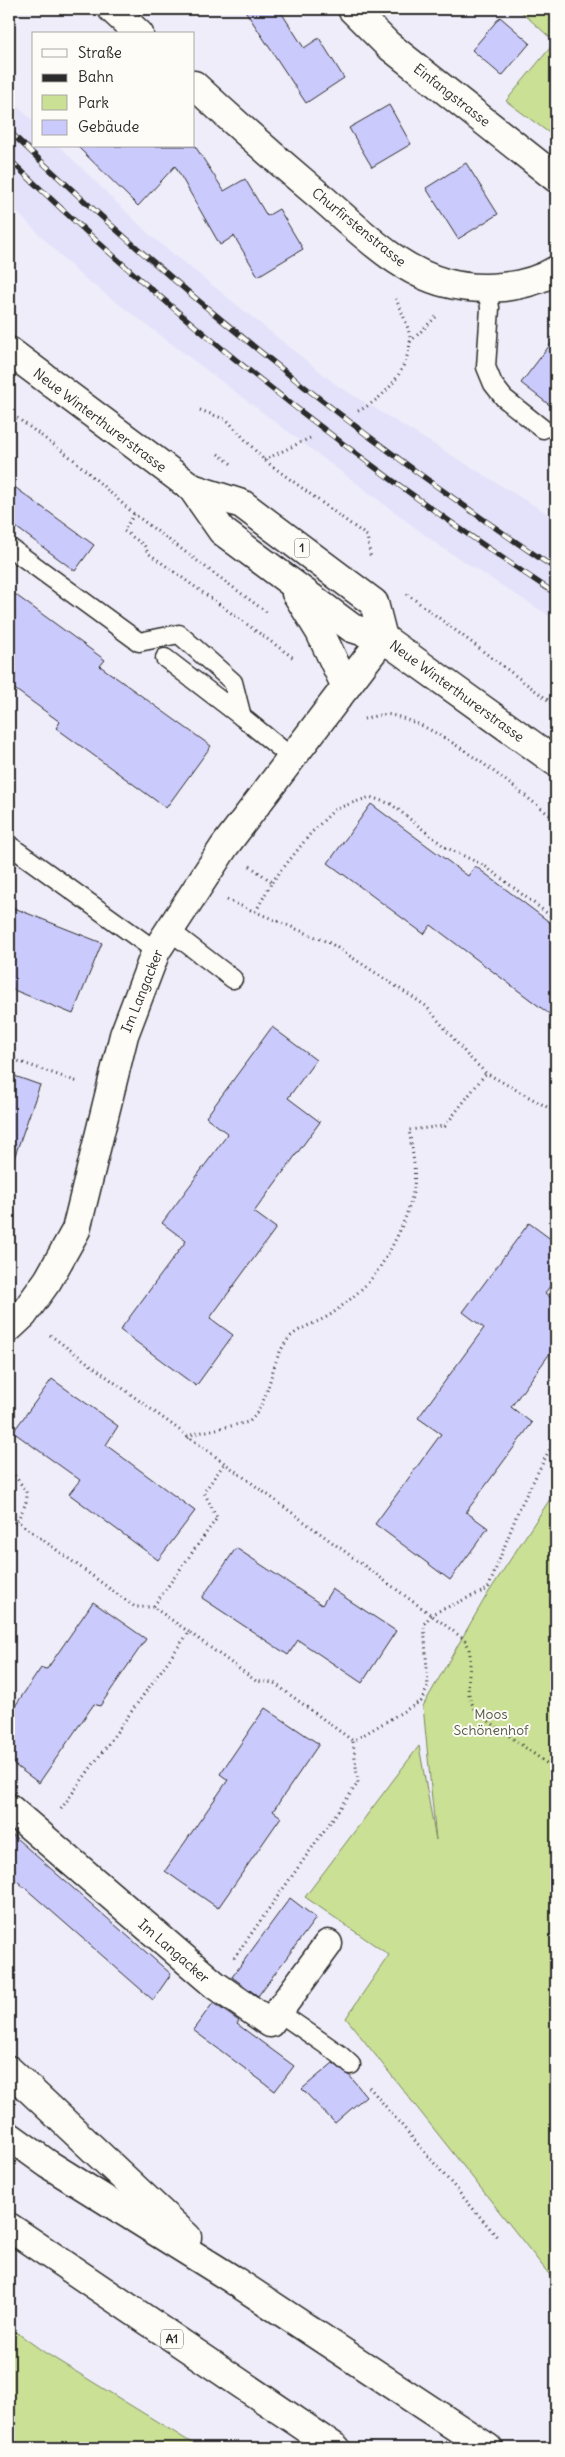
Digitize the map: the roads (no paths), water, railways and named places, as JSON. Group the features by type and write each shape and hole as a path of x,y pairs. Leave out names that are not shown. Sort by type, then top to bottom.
{"main road":[{"path":"112,9 137,32"},
{"name":"Einfangstrasse","path":"352,9 388,45 556,178"},
{"name":"Churfirstenstrasse","path":"195,86 243,130 367,236 409,267 445,283 471,288 506,286 543,278 556,270"},
{"name":"Neue Winterthurerstrasse","path":"9,351 192,488 222,531 288,581 352,628 383,638 556,762"},
{"name":"Neue Winterthurerstrasse","path":"192,488 242,504 374,603 383,638"},
{"path":"288,581 320,632 340,694"},
{"name":"Im Langacker","path":"16,1321 48,1280 76,1230 124,1035 163,941 224,847 383,638"},
{"name":"Im Langacker","path":"9,1808 215,1985 270,2024 280,2013"},
{"path":"280,2013 328,1944"},
{"path":"9,2070 232,2279"},
{"path":"9,2136 48,2164 232,2279 488,2448"},
{"name":"A1","path":"9,2227 336,2448"}],"lane":[{"path":"487,287 490,308 486,367 493,384 504,398 543,429"},
{"path":"9,547 139,642 179,634 233,682 242,717"},
{"path":"165,658 291,757"},
{"path":"9,845 163,941 234,979"},
{"path":"280,2013 339,2054 350,2065"}],"railway":[{"path":"9,131 139,250 273,362 342,416 483,520 556,569"},
{"path":"9,159 138,278 272,389 412,495 556,594"}],"park label":[{"name":"Moos Schönenhof","path":"491,1722"}]}
